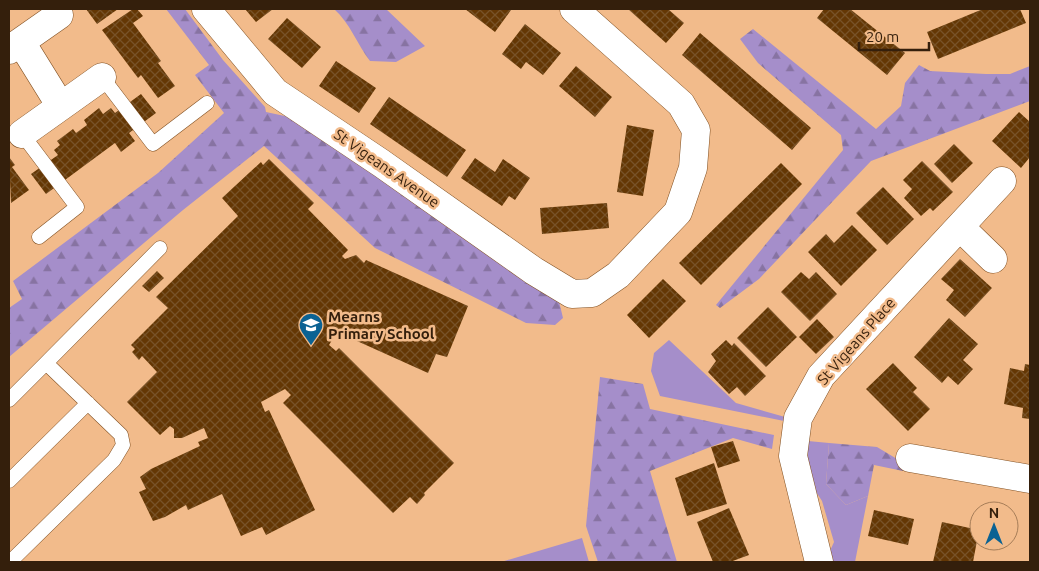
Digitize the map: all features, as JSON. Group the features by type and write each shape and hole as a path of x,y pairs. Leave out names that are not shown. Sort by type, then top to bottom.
{"street":[{"name":"St Vigeans Avenue","path":"206,9 275,92 381,163 534,271 572,294 592,293 618,275 678,212 693,168 696,130 681,104 574,9"},
{"path":"49,16 15,46 60,105"},
{"path":"22,134 60,105 102,77"},
{"name":"St Vigeans Place","path":"819,562 793,456 798,418 821,376 1002,181"},
{"path":"960,227 993,259"},
{"path":"910,458 1030,479"}],"lane":[{"path":"102,77 153,144 207,103"},
{"path":"22,134 77,207 39,237"},
{"path":"9,400 160,248"},
{"path":"10,562 114,460 123,445 121,435 46,363"},
{"path":"9,481 88,403"}],"green space":[{"path":"166,9 185,9 223,60 265,107 266,112 294,118 557,293 563,318 555,325 526,323 375,248 264,146 183,210 9,357 9,308 22,299 13,281 158,173 224,113 195,75 209,65"},
{"path":"334,9 386,9 425,46 396,62 370,61 345,21"},
{"path":"753,29 876,129 901,106 905,83 919,65 930,71 986,74 1010,74 1030,66 1030,101 871,161 759,279 720,308 716,305 843,150 841,135 758,63 740,39"},
{"path":"669,340 736,403 785,417 784,421 660,396 651,371 654,353"},
{"path":"600,377 643,384 650,409 774,435 772,449 733,438 650,471 677,562 598,562 586,526"},
{"path":"808,441 829,443 826,484 846,505 868,496 855,562 825,562 834,542 822,501 807,478"},
{"path":"829,443 877,447 902,462 903,471 874,465 868,496 846,505 826,484"},
{"path":"582,538 589,562 501,562"}],"building":[{"path":"86,9 118,9 97,24"},
{"path":"133,9 137,9 143,16 133,23 161,61 158,63 175,86 158,98 141,75 138,78 102,30"},
{"path":"245,9 273,9 256,22"},
{"path":"465,9 509,9 511,10 495,32"},
{"path":"628,9 668,9 684,23 666,43"},
{"path":"824,9 850,9 905,53 887,75 817,18"},
{"path":"983,9 1020,9 1026,23 938,59 927,32"},
{"path":"287,18 321,47 302,68 268,39"},
{"path":"525,24 561,53 543,75 526,62 521,69 502,54"},
{"path":"700,33 811,128 792,150 682,55"},
{"path":"336,61 376,88 359,113 319,86"},
{"path":"576,66 612,97 595,117 559,86"},
{"path":"141,94 156,113 129,133 135,141 121,152 115,143 46,194 31,174 58,155 54,150 60,145 57,141 73,129 76,133 87,125 84,120 99,108 103,114 111,108 115,113"},
{"path":"389,97 466,150 447,177 370,124"},
{"path":"1019,112 1030,122 1030,157 1021,168 992,141"},
{"path":"627,125 654,130 643,196 617,192"},
{"path":"954,144 973,163 952,183 934,164"},
{"path":"9,157 15,165 12,167 29,190 11,203"},
{"path":"475,158 495,172 503,159 530,178 515,200 509,196 502,206 461,178"},
{"path":"269,159 314,203 308,209 348,250 342,256 345,259 356,255 364,263 366,260 468,306 447,357 436,354 428,373 337,332 329,345 336,351 339,348 454,463 424,493 425,495 417,504 410,497 393,513 283,403 291,395 285,389 261,402 265,412 269,410 315,510 266,535 262,527 241,536 222,494 188,510 186,505 165,517 153,521 139,492 146,489 140,477 151,469 200,446 198,442 208,438 204,428 182,438 174,438 174,429 170,426 160,435 127,402 157,372 142,356 139,360 132,352 135,349 131,345 168,308 156,297 238,216 222,198 261,162 263,165"},
{"path":"922,161 953,192 933,211 930,208 921,216 904,198 912,189 903,180"},
{"path":"781,163 802,184 701,285 679,263"},
{"path":"883,187 914,219 887,245 856,213"},
{"path":"607,203 609,228 542,234 540,208"},
{"path":"852,225 877,250 841,286 808,252 826,234 834,243"},
{"path":"960,259 992,288 965,317 946,300 954,290 941,279"},
{"path":"157,271 164,278 149,292 142,286"},
{"path":"801,272 809,279 816,272 837,294 810,321 781,292"},
{"path":"663,279 686,301 649,338 627,315"},
{"path":"768,307 797,337 766,367 737,338"},
{"path":"949,318 978,344 963,360 973,369 958,385 948,376 942,383 914,357"},
{"path":"817,319 834,337 816,354 799,337"},
{"path":"726,340 732,346 734,343 766,376 745,396 737,387 729,394 708,372 716,361 711,354"},
{"path":"893,363 917,388 913,392 930,409 908,431 866,389"},
{"path":"1025,364 1030,365 1030,419 1022,418 1023,408 1004,404 1010,368 1024,371"},
{"path":"733,441 740,461 718,468 711,447"},
{"path":"714,463 727,504 687,516 675,478"},
{"path":"729,508 749,555 730,562 713,562 697,522"},
{"path":"874,510 914,519 908,545 868,536"},
{"path":"942,522 969,528 969,551 975,551 973,562 933,562"}],"place":[{"name":"Mearns Primary School","path":"311,346"}]}
